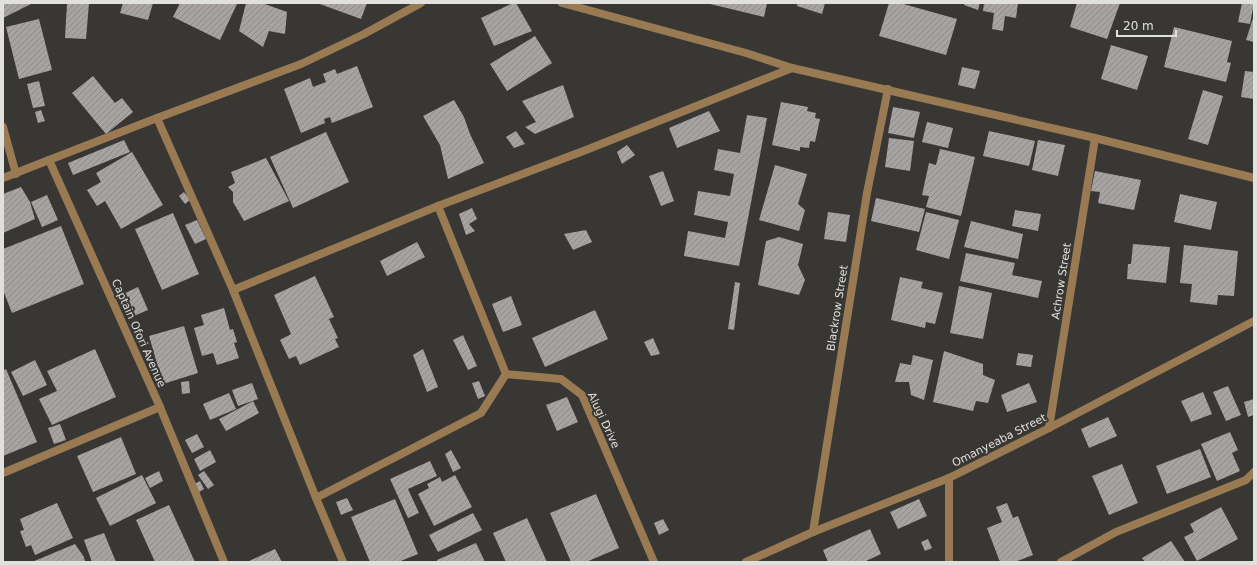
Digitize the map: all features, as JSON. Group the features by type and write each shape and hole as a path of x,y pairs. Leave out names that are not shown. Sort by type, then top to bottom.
{"street":[{"path":"3,178 301,64 364,34 421,3"},
{"path":"562,3 581,5 746,53 792,68 1095,138 1254,178"},
{"path":"233,290 438,206 586,150 792,68"},
{"name":"Blackrow Street","path":"813,532 867,193 888,89"},
{"path":"157,118 233,290 343,562"},
{"path":"3,127 16,174"},
{"name":"Achrow Street","path":"1049,428 1095,138"},
{"name":"Captain Ofori Avenue","path":"49,160 160,407 224,562"},
{"path":"316,498 480,413 506,374 438,206"},
{"name":"Omanyeaba Street","path":"746,562 813,532 949,478 1049,428 1254,321"},
{"name":"Alugi Drive","path":"506,374 561,379 582,395 654,562"},
{"path":"3,473 160,407"},
{"path":"1061,562 1116,532 1246,480 1254,472"},
{"path":"949,478 949,562"}],"building":[{"path":"3,3 33,3 3,18"},
{"path":"67,3 89,3 86,39 65,38"},
{"path":"123,3 153,3 148,20 120,13"},
{"path":"180,3 237,4 220,40 173,17"},
{"path":"246,3 262,3 287,12 285,34 269,31 263,47 239,31"},
{"path":"317,3 367,3 361,19"},
{"path":"516,3 532,31 494,46 481,18"},
{"path":"706,3 767,3 764,17"},
{"path":"798,3 825,3 822,14 797,6"},
{"path":"889,3 900,3 957,19 946,55 879,36"},
{"path":"965,3 980,3 978,10 964,5"},
{"path":"984,3 1018,3 1016,18 1005,16 1003,31 992,29 994,13 983,11"},
{"path":"1077,3 1120,3 1107,39 1070,27"},
{"path":"1242,3 1254,3 1250,24 1238,22"},
{"path":"1254,15 1254,42 1246,40"},
{"path":"39,19 52,70 19,79 6,27"},
{"path":"1174,27 1232,41 1227,62 1231,63 1226,82 1164,67"},
{"path":"535,36 552,63 507,91 490,64"},
{"path":"1111,45 1148,56 1137,90 1101,79"},
{"path":"357,66 373,107 332,123 330,117 324,119 325,123 301,133 284,89 310,78 313,87 326,82 323,74 335,69 337,74"},
{"path":"962,67 980,71 975,89 958,85"},
{"path":"1245,71 1254,72 1254,99 1241,97"},
{"path":"93,76 115,103 122,98 133,112 106,134 72,93"},
{"path":"39,81 45,106 33,108 27,84"},
{"path":"563,85 574,117 535,134 525,127 536,122 522,101"},
{"path":"1203,90 1223,96 1208,145 1188,139"},
{"path":"454,100 464,117 470,134 484,163 448,179 440,145 423,116"},
{"path":"781,102 808,107 807,111 816,113 815,118 820,119 815,142 810,141 809,148 800,147 800,151 772,145"},
{"path":"893,107 920,112 914,138 888,133"},
{"path":"41,110 45,121 38,123 35,112"},
{"path":"709,111 720,131 677,148 669,128"},
{"path":"747,115 767,118 739,266 684,256 688,231 725,238 728,222 694,215 698,191 730,196 734,174 714,170 718,149 740,153"},
{"path":"927,122 953,128 948,148 922,142"},
{"path":"516,131 525,144 514,148 506,137"},
{"path":"989,131 1035,141 1029,166 983,156"},
{"path":"326,132 349,182 293,208 270,157"},
{"path":"889,138 914,141 910,171 885,167"},
{"path":"124,140 130,152 73,175 68,163"},
{"path":"1038,140 1065,145 1058,176 1032,170"},
{"path":"627,145 635,155 622,164 617,152"},
{"path":"940,149 975,157 961,216 926,207 929,196 922,195 929,163 936,165"},
{"path":"132,152 163,205 121,229 105,201 97,206 87,190 101,182 96,173"},
{"path":"266,158 289,201 244,221 233,202 233,192 228,187 235,183 231,172"},
{"path":"775,165 807,174 798,204 805,210 799,231 759,220"},
{"path":"663,171 674,201 661,206 649,176"},
{"path":"1095,171 1141,180 1134,210 1098,203 1100,192 1091,191"},
{"path":"21,187 30,202 35,219 3,233 3,194"},
{"path":"184,192 190,200 185,204 179,196"},
{"path":"1180,194 1217,202 1211,230 1174,222"},
{"path":"47,195 58,220 42,227 31,202"},
{"path":"876,198 925,209 919,232 871,221"},
{"path":"472,208 477,219 469,224 475,231 466,235 459,214"},
{"path":"1015,210 1041,214 1038,231 1012,226"},
{"path":"828,212 850,215 846,242 824,239"},
{"path":"926,212 959,220 949,259 916,250"},
{"path":"173,213 199,274 162,290 135,229"},
{"path":"197,220 206,239 195,244 185,225"},
{"path":"971,221 1023,234 1018,259 964,247"},
{"path":"61,226 84,284 12,313 3,290 3,249"},
{"path":"586,230 592,242 573,250 564,234"},
{"path":"779,237 803,244 798,265 805,280 799,295 758,285 766,241"},
{"path":"417,242 425,257 387,276 380,261"},
{"path":"1133,244 1170,247 1166,283 1127,279 1128,264 1131,264"},
{"path":"1184,245 1238,251 1234,296 1218,295 1217,305 1190,302 1192,284 1180,283"},
{"path":"966,253 1015,263 1012,275 1042,281 1038,298 960,281"},
{"path":"315,276 334,317 329,319 338,338 335,339 339,347 300,365 296,356 289,359 280,340 291,334 274,295"},
{"path":"900,277 923,282 921,288 943,293 935,324 926,322 925,328 891,320"},
{"path":"735,282 740,283 734,330 728,329"},
{"path":"959,286 992,293 983,339 950,333"},
{"path":"138,287 148,310 129,318 119,296"},
{"path":"511,296 522,325 503,332 492,304"},
{"path":"224,308 230,330 233,329 237,342 234,343 239,358 217,365 213,353 202,356 194,328 204,325 201,315"},
{"path":"595,310 608,339 545,367 532,338"},
{"path":"184,326 198,373 163,384 149,336"},
{"path":"463,335 477,366 468,370 453,340"},
{"path":"653,338 660,354 651,356 644,342"},
{"path":"95,349 116,397 52,425 39,399 57,391 47,371"},
{"path":"423,349 438,387 427,392 413,355"},
{"path":"944,351 983,364 983,375 995,380 988,403 976,401 973,411 933,402"},
{"path":"1018,353 1033,355 1031,367 1016,365"},
{"path":"913,355 933,360 924,400 911,395 909,382 895,382 900,363 911,365"},
{"path":"35,360 47,385 23,396 11,372"},
{"path":"6,369 37,442 3,456 3,371"},
{"path":"189,381 190,393 182,394 181,382"},
{"path":"479,381 485,396 478,399 472,383"},
{"path":"252,383 258,399 238,406 232,390"},
{"path":"1029,383 1037,402 1007,412 1001,395"},
{"path":"1228,386 1241,415 1226,421 1213,392"},
{"path":"1203,392 1212,414 1191,422 1181,401"},
{"path":"229,393 236,409 210,420 203,404"},
{"path":"567,397 578,422 557,431 546,405"},
{"path":"1254,399 1254,415 1248,417 1244,402"},
{"path":"253,401 259,413 226,431 219,419"},
{"path":"1108,417 1117,436 1089,448 1081,429"},
{"path":"60,424 66,440 54,444 48,428"},
{"path":"1230,432 1238,450 1232,453 1240,471 1217,481 1201,444"},
{"path":"197,434 204,447 192,453 185,440"},
{"path":"121,437 136,474 93,492 77,456"},
{"path":"1200,449 1211,477 1167,494 1156,466"},
{"path":"210,450 216,462 200,471 194,459"},
{"path":"451,450 461,468 453,472 445,454"},
{"path":"430,461 437,476 408,489 419,513 408,518 390,479"},
{"path":"1122,464 1138,503 1109,515 1092,476"},
{"path":"159,471 163,481 150,488 145,478"},
{"path":"204,471 214,485 208,489 198,475"},
{"path":"142,475 156,503 110,526 96,498"},
{"path":"455,475 472,507 434,526 418,494 429,488 427,484 440,477 442,482"},
{"path":"200,481 204,489 196,494 191,486"},
{"path":"596,494 619,548 586,562 571,562 550,513"},
{"path":"347,498 353,510 341,515 336,502"},
{"path":"395,499 418,554 398,562 370,562 351,517"},
{"path":"919,499 927,516 898,529 890,512"},
{"path":"57,503 73,538 35,555 31,545 26,547 20,531 24,530 20,519"},
{"path":"1007,503 1013,518 1018,516 1033,555 1015,562 1000,562 987,528 1002,522 996,507"},
{"path":"169,505 195,562 155,562 136,520"},
{"path":"1221,507 1238,539 1197,561 1184,537 1194,532 1190,524"},
{"path":"473,513 482,530 438,552 429,535"},
{"path":"527,518 547,562 506,562 493,533"},
{"path":"663,519 669,530 659,535 654,523"},
{"path":"870,529 881,554 864,562 828,562 823,550"},
{"path":"104,533 116,562 92,562 84,540"},
{"path":"928,539 932,548 925,551 921,542"},
{"path":"1171,541 1185,562 1145,562 1142,558"},
{"path":"476,543 485,562 438,562 437,560"},
{"path":"75,544 84,557 85,562 32,562"},
{"path":"275,549 282,562 247,562"}]}
